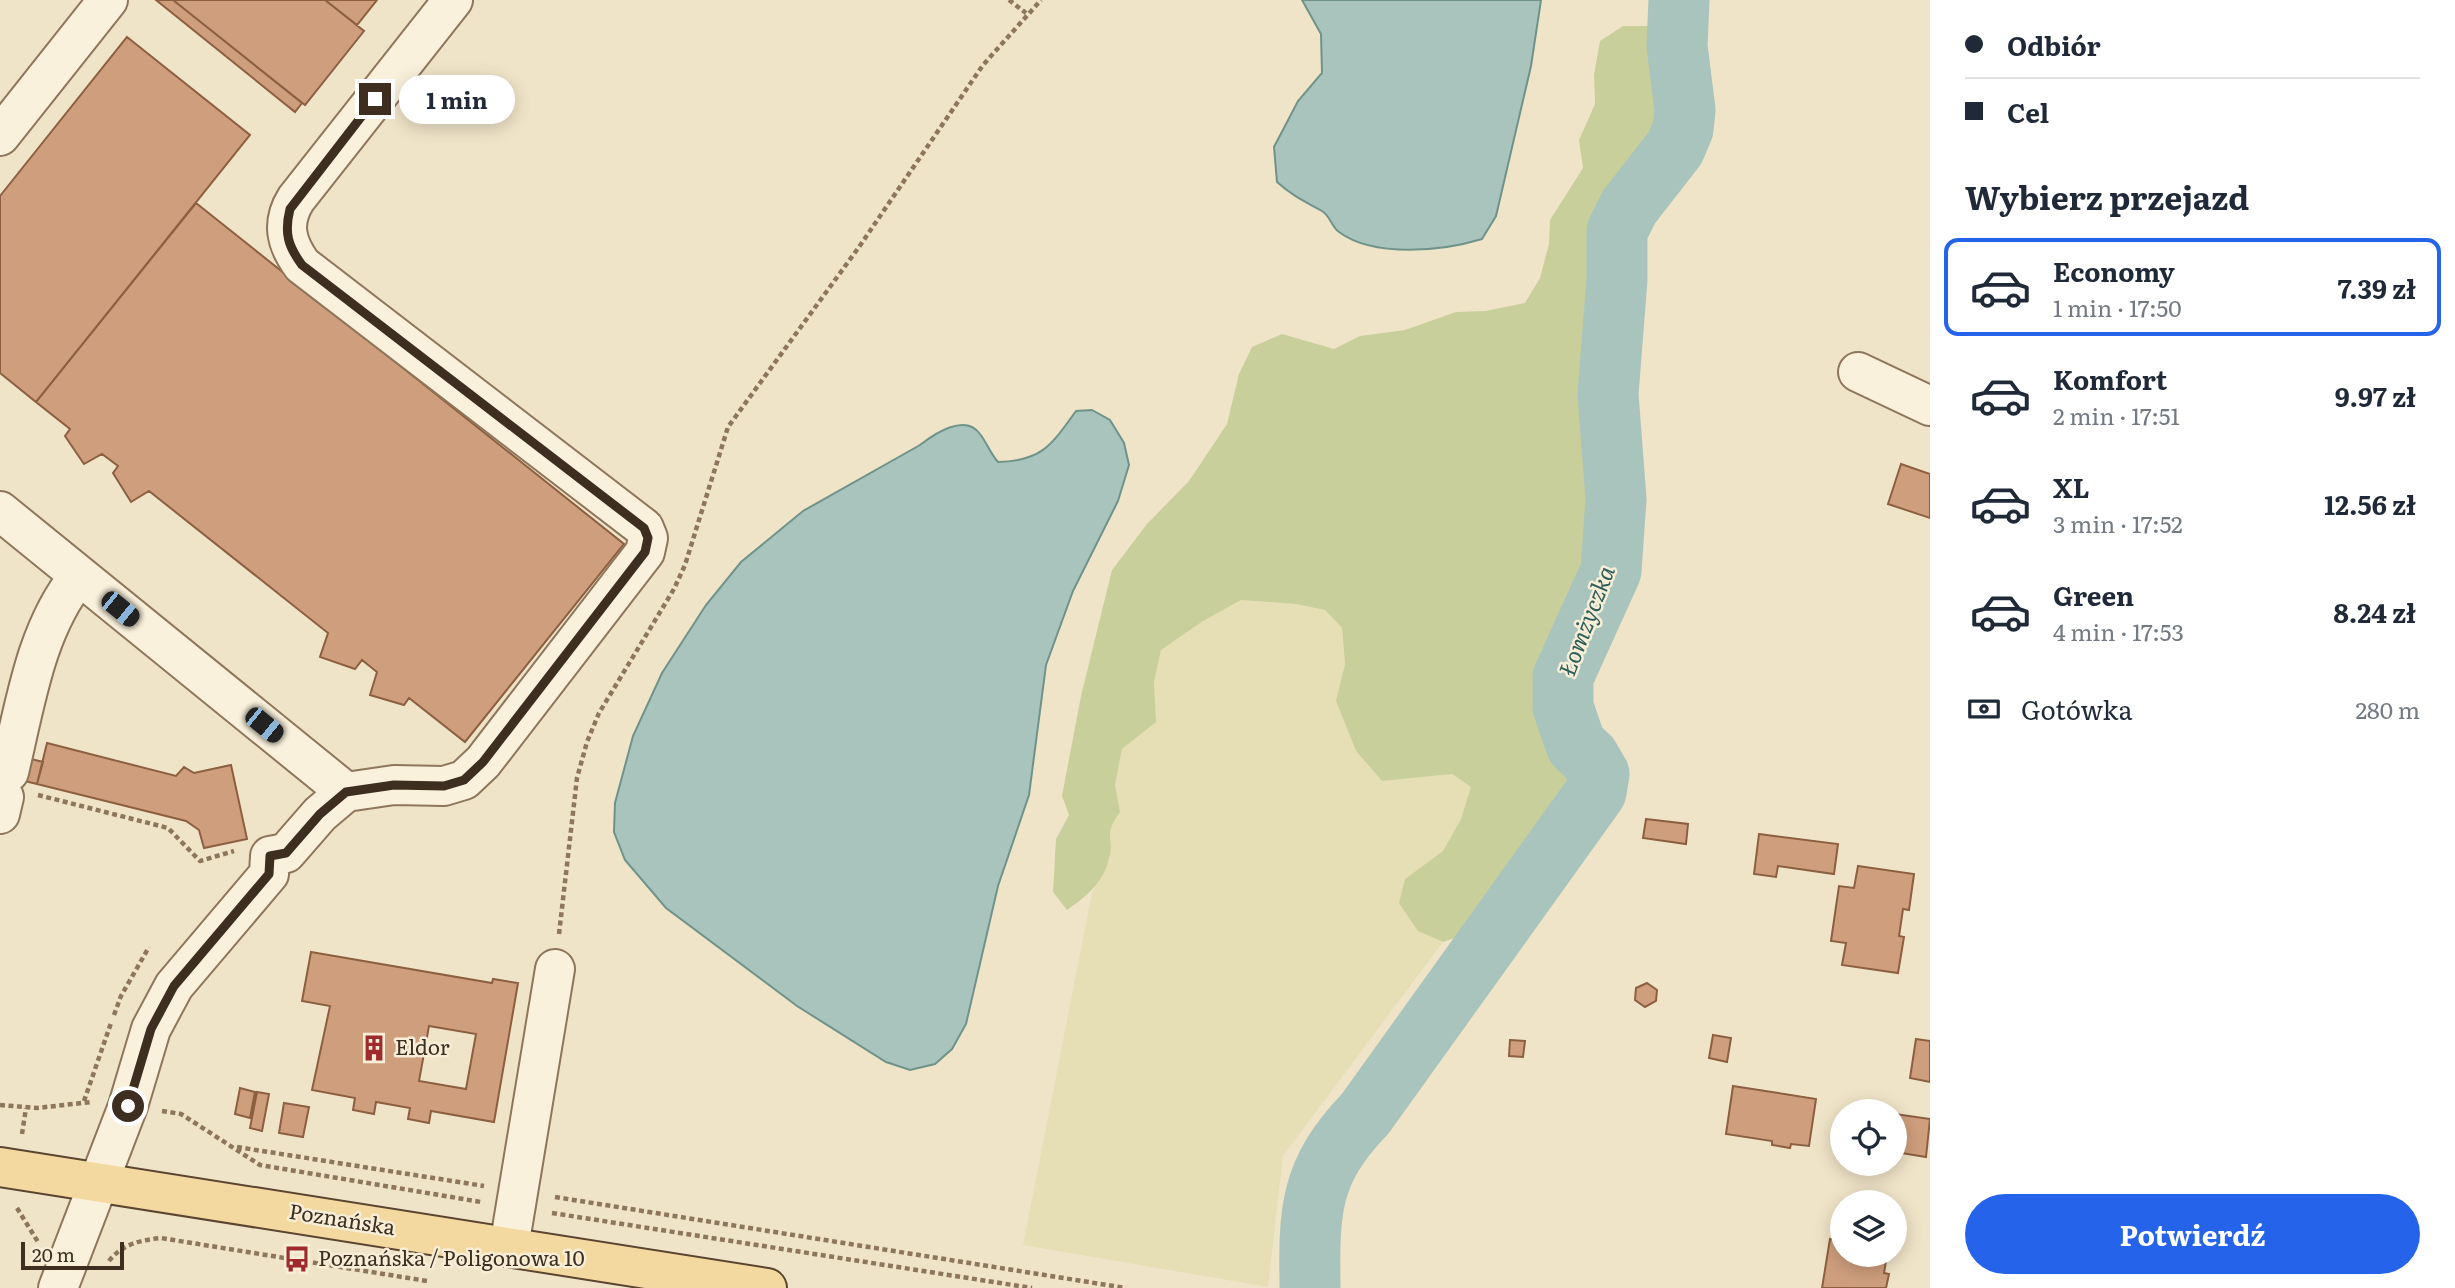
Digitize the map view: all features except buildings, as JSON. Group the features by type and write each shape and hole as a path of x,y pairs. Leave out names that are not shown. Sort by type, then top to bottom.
{"main road":[{"name":"Poznańska","path":"6,1183 99,1181 767,1288"}],"street":[{"path":"0,136 108,0"},
{"path":"64,1271 128,1106 151,1029 174,986 266,858 346,792 394,785 444,786 464,780 483,762 640,561 648,538 644,528 302,265 290,248 285,229 290,209 296,199 453,0"},
{"path":"1858,372 1930,406"},
{"path":"0,511 346,792"},
{"path":"11,794 15,683 62,597 79,576"},
{"path":"509,1247 555,970"}],"path":[{"path":"1009,0 1026,13"},
{"path":"555,970 576,778 587,742 599,713 674,589 685,565 728,427 859,247 983,65 1026,13 1041,0"},
{"path":"11,794 168,828 200,861 266,858"},
{"path":"1032,1288 517,1199 236,1147 260,1165 517,1199 1126,1288"},
{"path":"6,1183 41,1246 64,1271 109,1261 123,1247 161,1238 427,1280"}],"shaded area":[{"path":"1241,600 1296,604 1325,610 1342,628 1345,664 1336,701 1356,751 1382,781 1452,774 1472,787 1461,819 1443,851 1405,879 1418,931 1443,942 1283,1156 1268,1287 1023,1245 1092,893 1110,859 1109,828 1120,812 1115,785 1122,749 1156,722 1154,682 1161,650 1203,621"}],"green space":[{"path":"1623,26 1649,26 1666,53 1667,129 1639,178 1609,222 1598,302 1597,399 1605,498 1600,566 1564,642 1548,688 1555,720 1584,776 1586,788 1577,807 1483,928 1443,942 1418,931 1399,903 1405,879 1443,851 1461,819 1471,787 1452,774 1382,781 1356,751 1336,701 1345,664 1342,628 1325,610 1296,604 1241,600 1203,621 1161,650 1154,682 1156,722 1122,749 1115,785 1120,812 1110,832 1110,852 1106,868 1093,889 1067,910 1053,892 1056,839 1069,815 1062,796 1081,696 1112,570 1147,524 1189,481 1227,424 1239,374 1252,347 1282,334 1334,349 1360,336 1405,330 1456,312 1485,311 1525,303 1540,278 1549,244 1550,220 1583,168 1579,140 1595,104 1594,75 1600,41"}],"water":[{"path":"1302,0 1541,0 1531,66 1496,216 1482,239 1429,249 1371,246 1339,232 1325,213 1277,182 1274,147 1298,101 1322,73 1321,34"},
{"path":"1092,410 1110,420 1124,443 1129,465 1118,501 1073,591 1046,665 1029,795 998,886 966,1024 952,1049 935,1064 910,1070 886,1062 797,1006 666,908 625,860 614,832 615,803 633,736 662,673 706,605 741,562 803,511 933,436 958,425 974,428 998,462 1013,461 1036,454 1045,448 1076,411"}],"waterway":[{"name":"Łomżyczka","path":"1310,1288 1312,1214 1323,1174 1333,1155 1596,792 1599,774 1589,757 1576,745 1563,707 1563,677 1611,571 1616,499 1608,394 1617,279 1617,231 1629,207 1675,148 1683,129 1685,110 1677,46 1679,0"}],"place":[{"name":"Eldor","path":"374,1048"},
{"name":"Poznańska / Poligonowa 10","path":"297,1259"}],"route":[{"path":"128,1106 151,1029 174,986 197,955 269,874 270,856 286,853 320,814 346,792 394,785 444,786 464,780 483,762 645,552 648,538 644,528 302,265 290,248 285,229 290,209 375,99"}]}
